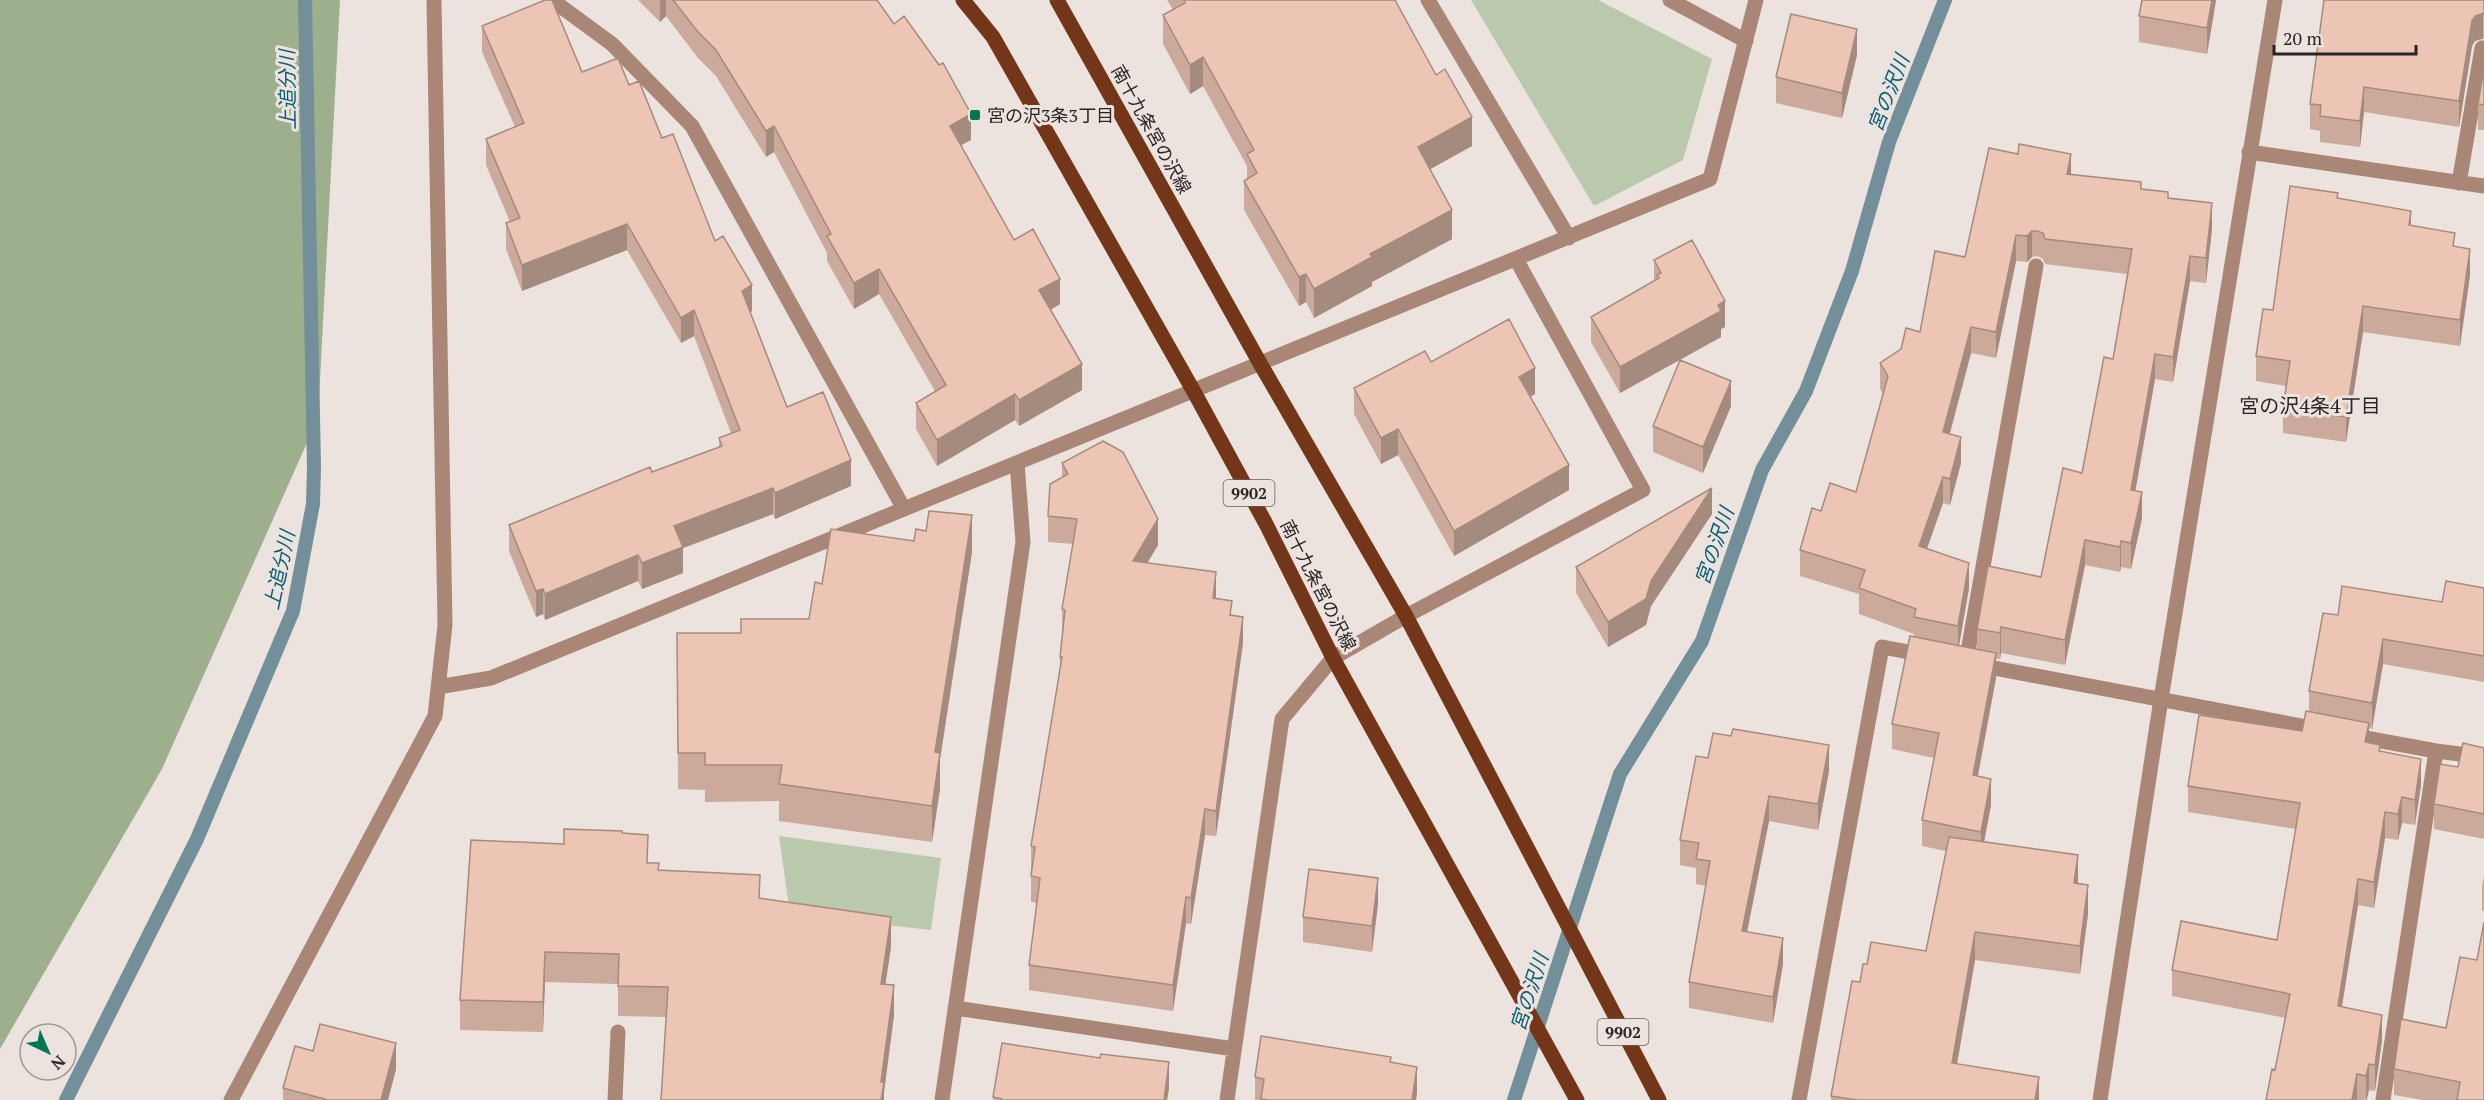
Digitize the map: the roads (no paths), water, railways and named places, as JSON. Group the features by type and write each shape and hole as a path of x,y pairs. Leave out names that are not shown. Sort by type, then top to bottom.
{"main road":[{"name":"南十九条宮の沢線","path":"963,0 993,37 1193,390 1334,658 1577,1100"},
{"name":"南十九条宮の沢線","path":"1057,0 1260,365 1406,616 1659,1100"}],"street":[{"path":"231,1100 435,716 445,625 434,0"},
{"path":"552,0 612,44 692,126 904,509"},
{"path":"1428,0 1569,238"},
{"path":"1670,0 1746,41"},
{"path":"438,687 491,678 1710,179 1756,0"},
{"path":"2100,1100 2161,699 2275,0"},
{"path":"2459,183 2482,48"},
{"path":"2250,152 2484,186"},
{"path":"1227,1100 1282,719 1334,658 1406,616 1643,490 1516,260"},
{"path":"2036,266 1961,662 2436,751 2484,757"},
{"path":"942,1100 1023,542 1017,463"},
{"path":"1799,1100 1882,647 1935,657"},
{"path":"2383,1100 2436,751"},
{"path":"955,1008 1234,1049"},
{"path":"615,1100 618,1032"}],"waterway":[{"name":"上追分川","path":"66,1100 197,839 293,611 313,504 314,467 305,0"},
{"name":"宮の沢川","path":"1514,1100 1620,774 1702,641 1762,470 1806,391 1852,271 1889,142 1945,0"}],"place":[{"name":"宮の沢3条3丁目","path":"975,115"}],"district":[{"name":"宮の沢4条4丁目","path":"2310,405"}]}
